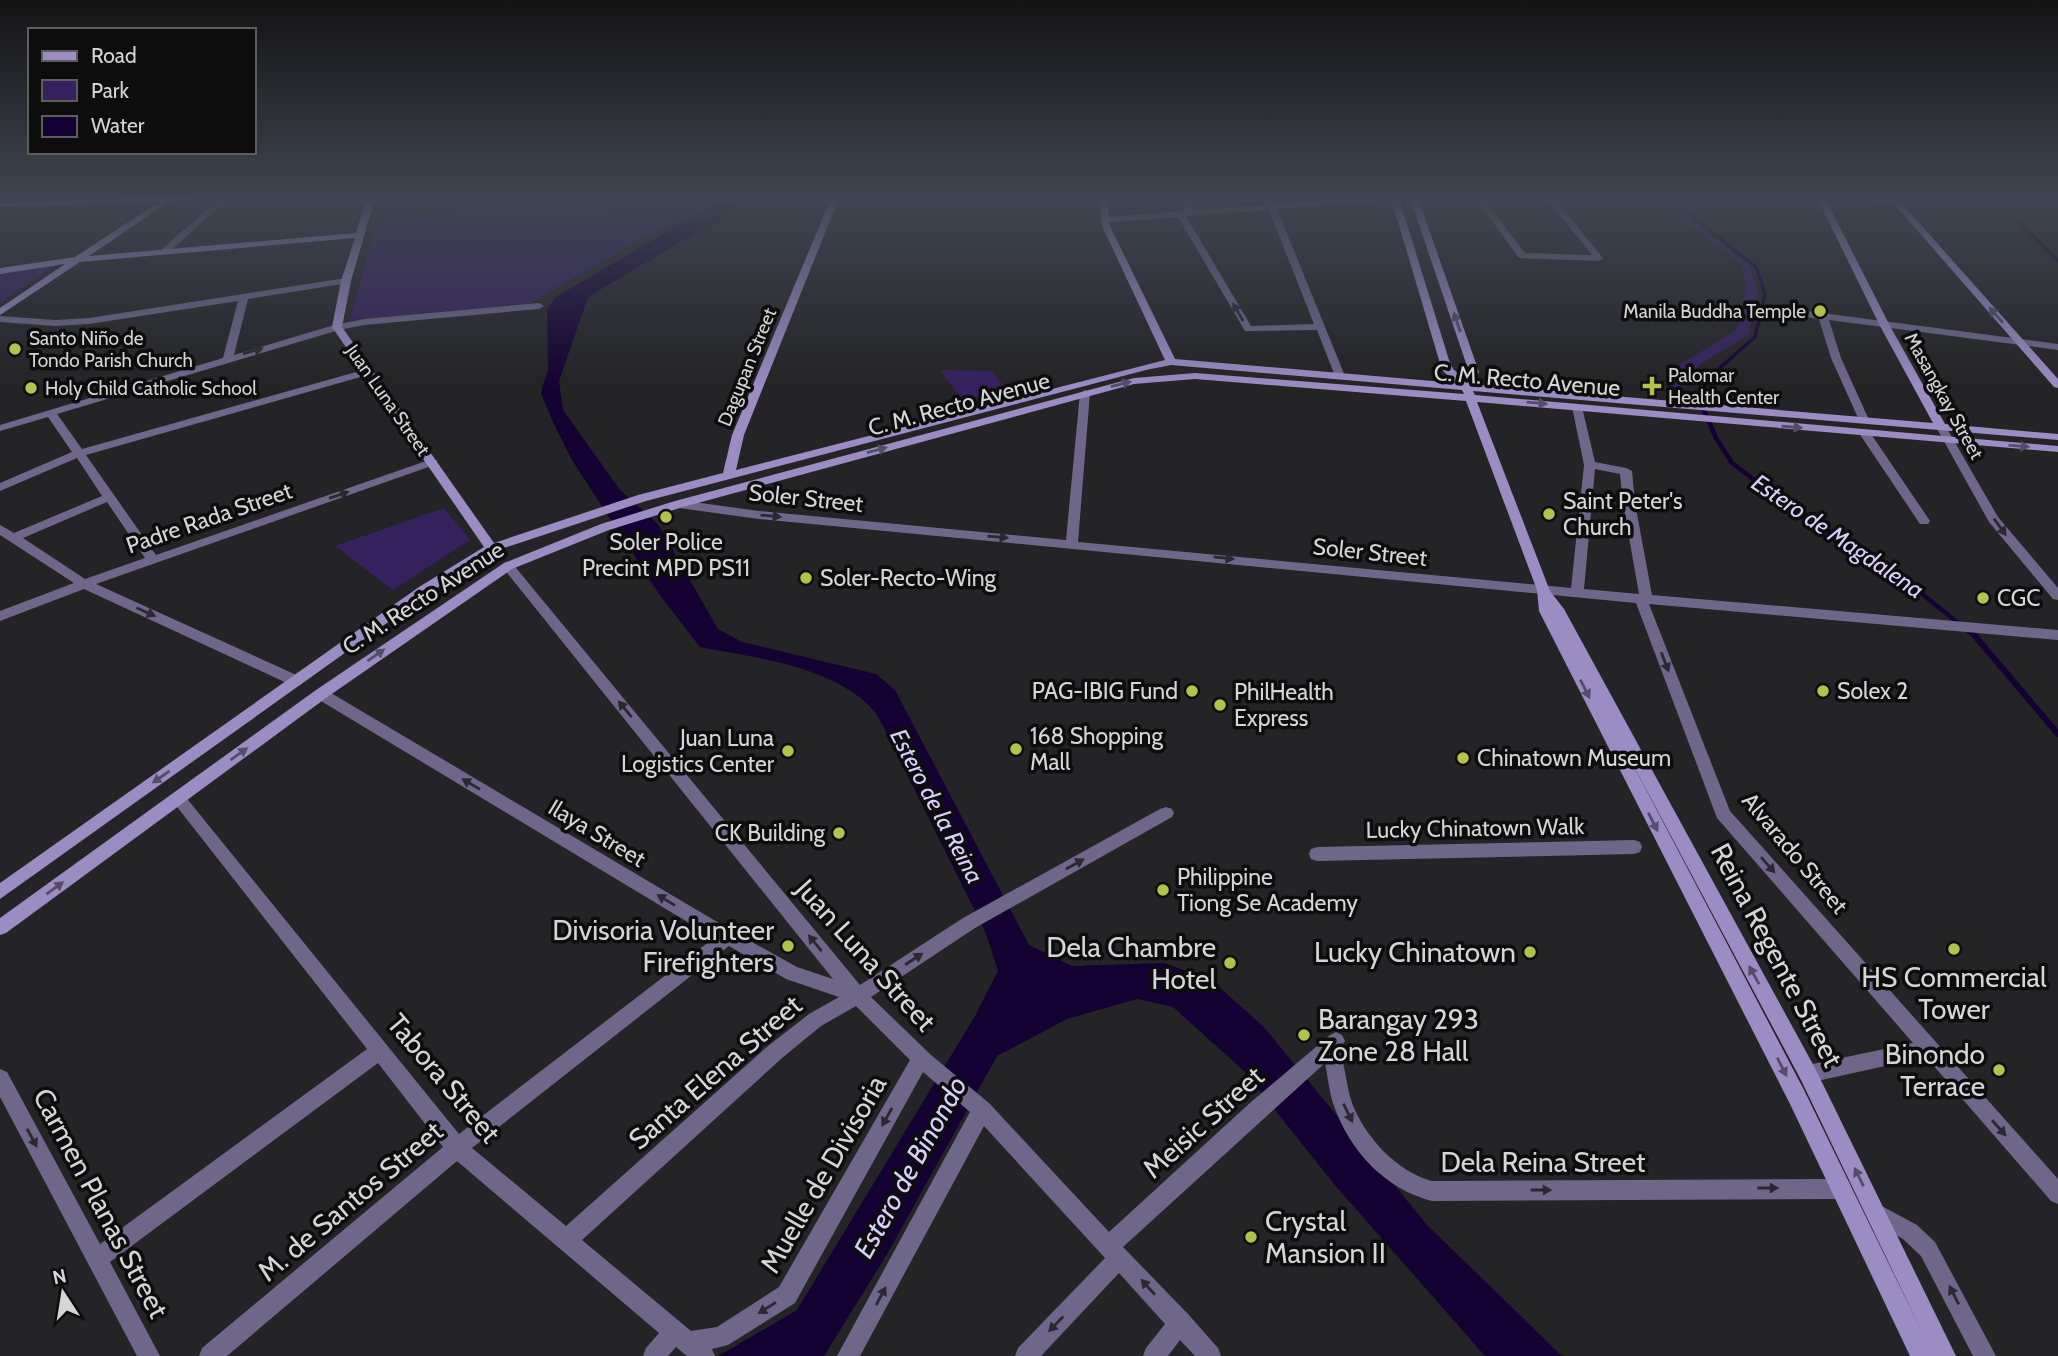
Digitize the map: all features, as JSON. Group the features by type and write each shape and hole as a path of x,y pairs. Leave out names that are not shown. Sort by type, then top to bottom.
{"main road":[{"path":"0,271 67,261"},
{"path":"0,312 74,261"},
{"name":"Juan Luna Street","path":"351,261 337,327 491,548"},
{"name":"Dagupan Street","path":"729,474 738,435 809,261"},
{"path":"1123,261 1171,362"},
{"path":"1414,261 1448,370 1468,391 1474,372 1436,261"},
{"name":"Masangkay Street","path":"1853,261 1941,426"},
{"path":"1948,261 2058,384"},
{"name":"C. M. Recto Avenue","path":"0,892 424,590 491,548 642,498 1136,369 1171,362 1340,376 1577,407 2058,449"},
{"name":"C. M. Recto Avenue","path":"0,928 321,694 508,566 605,527 679,504 1134,381 1195,376 1468,391 1685,405 2058,437"},
{"name":"Reina Regente Street","path":"1468,391 1543,590 1546,611 1785,1073 1835,1188 1922,1356"},
{"name":"Reina Regente Street","path":"1543,590 1556,609 1808,1074 1945,1356"}],"street":[{"path":"1212,261 1248,329 1320,327"},
{"path":"1294,261 1340,376"},
{"path":"0,319 80,322 346,281"},
{"path":"228,358 244,296"},
{"path":"0,428 337,327 539,306"},
{"path":"1768,309 2058,347"},
{"path":"1823,317 1836,358 1864,420"},
{"path":"0,487 79,453 367,372"},
{"path":"1072,543 1085,393"},
{"path":"1577,407 1590,465 1577,593"},
{"path":"51,412 153,560"},
{"name":"Masangkay Street","path":"1941,426 1993,519 2058,596"},
{"path":"1865,433 1924,522"},
{"name":"Padre Rada Street","path":"0,616 433,462"},
{"name":"Alvarado Street","path":"1590,465 1626,471 1629,503 1646,594 1642,604 1723,814 2058,1194"},
{"path":"4,533 109,497"},
{"name":"Soler Street","path":"679,504 759,515 1543,590 2058,635"},
{"path":"4,533 84,584 296,681"},
{"name":"Juan Luna Street","path":"508,566 858,996 923,1060 979,1107 1210,1356"},
{"name":"Ilaya Street","path":"321,694 727,937 792,973 858,996"},
{"name":"Tabora Street","path":"179,799 457,1148 689,1343"},
{"name":"Santa Elena Street","path":"566,1240 775,1052 815,1020 858,996 969,923 1166,813"},
{"name":"Lucky Chinatown Walk","path":"1317,854 1634,847"},
{"name":"M. de Santos Street","path":"210,1356 457,1148 727,937"},
{"path":"1808,1074 1928,1048"},
{"name":"Dela Reina Street","path":"1326,1050 1337,1070 1344,1107 1358,1132 1396,1174 1418,1189 1835,1188"},
{"name":"Meisic Street","path":"1026,1356 1115,1252 1266,1102 1326,1050"},
{"path":"97,1259 379,1051"},
{"name":"Muelle de Divisoria","path":"689,1343 720,1337 787,1295 923,1060"},
{"name":"Carmen Planas Street","path":"0,1078 149,1356"},
{"path":"848,1356 979,1107"},
{"path":"1878,1214 1910,1232 1928,1249 1985,1356"},
{"path":"1154,1356 1180,1322"},
{"path":"654,1356 689,1343"}],"green space":[{"path":"366,261 602,261 529,304 350,320"},
{"path":"1737,261 1743,261 1749,266 1758,292 1748,335 1701,364 1682,380 1685,395 1672,393 1668,380 1669,371 1738,329 1746,287 1742,265"},
{"path":"56,265 0,303 0,274"},
{"path":"992,371 1006,389 963,401 941,372"},
{"path":"444,508 470,540 393,590 335,546"}],"water":[{"path":"617,261 648,261 588,297 559,381 563,410 620,490 657,523 718,629 742,642 876,674 895,690 1029,945 1072,966 1164,963 1211,980 1263,1026 1428,1226 1562,1356 1485,1356 1334,1184 1244,1071 1173,1007 1137,999 1067,1019 997,1056 886,1256 824,1356 718,1356 797,1310 975,1016 998,971 985,931 878,716 862,699 843,686 820,676 772,661 700,647 659,594 572,460 541,393 548,369 547,309 556,297"}],"waterway":[{"name":"Estero de Magdalena","path":"1704,391 1705,385 1722,366 1755,337 1765,294 1756,267 1749,261"},
{"name":"Estero de Magdalena","path":"1705,390 1703,408 1716,438 1732,463 1794,510 1891,569 1976,637"},
{"name":"Estero de Magdalena","path":"1976,637 2058,734"}],"place":[{"name":"Manila Buddha Temple","path":"1820,311"},
{"name":"Santo Niño de Tondo Parish Church","path":"15,349"},
{"name":"Palomar Health Center","path":"1652,386"},
{"name":"Holy Child Catholic School","path":"31,388"},
{"name":"Saint Peter's Church","path":"1549,514"},
{"name":"Soler Police Precint MPD PS11","path":"666,517"},
{"name":"Soler-Recto-Wing","path":"806,578"},
{"name":"CGC","path":"1983,598"},
{"name":"PAG-IBIG Fund","path":"1192,691"},
{"name":"Solex 2","path":"1823,691"},
{"name":"PhilHealth Express","path":"1220,705"},
{"name":"168 Shopping Mall","path":"1016,749"},
{"name":"Juan Luna Logistics Center","path":"788,751"},
{"name":"Chinatown Museum","path":"1463,758"},
{"name":"CK Building","path":"839,833"},
{"name":"Philippine Tiong Se Academy","path":"1163,890"},
{"name":"Divisoria Volunteer Firefighters","path":"788,946"},
{"name":"HS Commercial Tower","path":"1954,949"},
{"name":"Lucky Chinatown","path":"1530,952"},
{"name":"Dela Chambre Hotel","path":"1230,963"},
{"name":"Barangay 293 Zone 28 Hall","path":"1304,1035"},
{"name":"Binondo Terrace","path":"1999,1070"},
{"name":"Crystal Mansion II","path":"1251,1237"}],"water label":[{"name":"Estero de la Reina","path":"937,806"},
{"name":"Estero de Binondo","path":"910,1167"}]}
